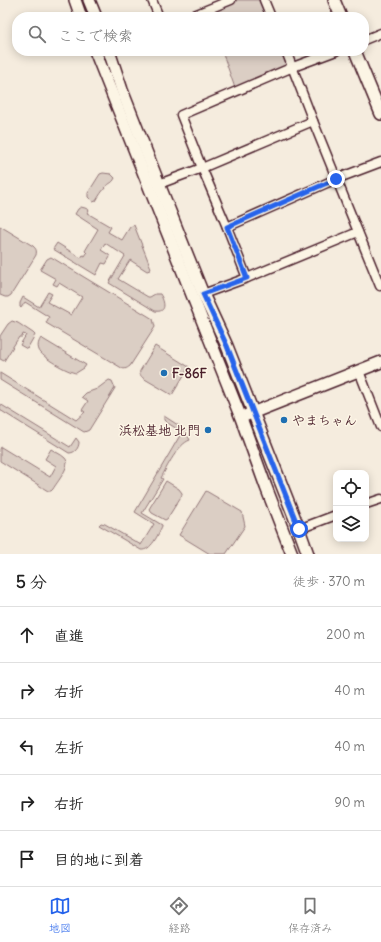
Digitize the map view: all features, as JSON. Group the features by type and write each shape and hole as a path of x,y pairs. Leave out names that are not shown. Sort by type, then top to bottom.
{"street":[{"path":"74,0 79,12"},
{"path":"89,0 94,12"},
{"path":"152,0 157,12"},
{"path":"201,12 231,0"},
{"path":"264,0 269,12"},
{"path":"334,0 339,12"},
{"path":"369,38 381,33"},
{"path":"97,56 241,418 292,554"},
{"path":"111,56 122,90 159,184 203,294 227,346 308,554"},
{"path":"288,56 336,179 381,286"},
{"path":"247,278 181,115 293,67 323,56"},
{"path":"358,56 378,96 381,114"},
{"path":"159,184 202,168 313,121"},
{"path":"227,227 336,179 381,162"},
{"path":"203,294 247,278 358,232"},
{"path":"241,418 381,362"},
{"path":"359,371 381,427"},
{"path":"369,503 381,499"},
{"path":"299,529 333,516"}],"shaded area":[{"path":"237,0 261,0 266,12 207,12"},
{"path":"224,56 284,56 287,65 235,88"},
{"path":"100,174 111,174 115,178 107,185 96,201 93,202 88,197 88,193"},
{"path":"81,207 89,210 87,213 111,227 108,232 122,240 130,227 134,225 151,268 147,271 130,260 118,279 148,297 155,294 160,294 164,303 162,310 155,311 109,283 125,256 105,243 101,250 110,257 106,264 102,263 96,275 53,249 57,243 81,258 87,253 85,251 98,229 75,214"},
{"path":"0,226 36,249 36,255 11,295 8,297 0,295"},
{"path":"51,257 153,319 155,327 129,367 125,369 121,368 46,323 49,317 25,302 21,308 20,307 23,297 39,307 48,292 52,294 47,302 71,315 82,297 59,283 57,286 53,284 56,279 40,270 47,259"},
{"path":"12,321 18,323 35,335 27,349 20,345 26,335 23,334 22,337 19,337 4,361 0,359 0,336 8,324"},
{"path":"41,338 86,365 76,373 55,364 44,356 39,350 38,345"},
{"path":"155,346 189,367 172,395 143,378 140,374 140,371"},
{"path":"0,373 76,420 85,412 82,410 88,401 82,397 86,393 97,389 109,380 112,381 115,388 89,430 84,432 0,380"},
{"path":"0,404 70,447 76,438 79,442 77,448 75,451 69,453 0,410"},
{"path":"164,416 184,429 190,440 181,446 173,456 161,478 163,479 142,513 162,526 151,545 145,550 141,550 99,525 101,523 105,524 141,545 154,524 135,512 182,432 166,422 164,420"},
{"path":"1,447 50,477 56,466 45,459 51,449 65,458 67,465 53,489 48,491 0,461"},
{"path":"166,481 179,489 182,495 165,520 152,513 149,509"},
{"path":"206,491 242,512 245,526 226,554 210,554 179,535"}],"place":[{"name":"F-86F","path":"164,373"},
{"name":"やまちゃん","path":"284,420"},
{"name":"浜松基地 北門","path":"208,430"}],"route":[{"path":"299,529 227,346 203,294 247,278 227,227 336,179"}]}
